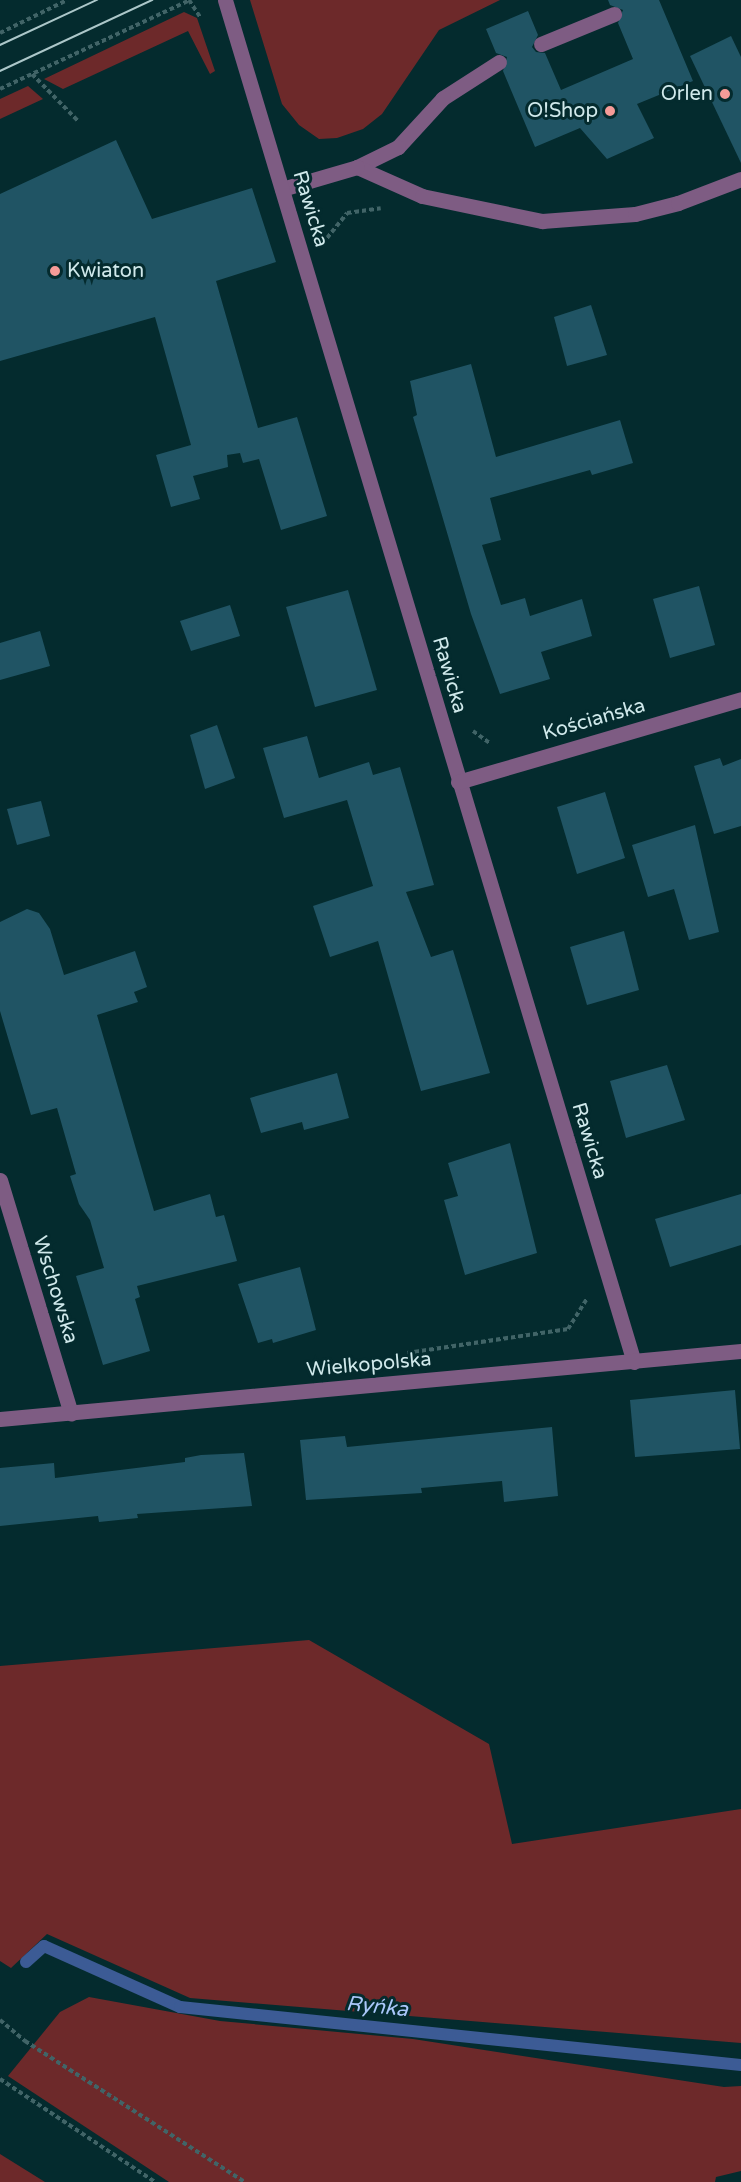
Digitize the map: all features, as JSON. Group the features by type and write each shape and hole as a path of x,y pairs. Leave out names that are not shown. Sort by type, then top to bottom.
{"street":[{"name":"Rawicka","path":"225,0 634,1362"},
{"path":"541,44 614,14"},
{"path":"282,189 357,167 398,147 444,98 499,62"},
{"path":"357,167 422,196 542,221 635,214 678,203 741,179"},
{"name":"Kościańska","path":"458,782 741,699"},
{"name":"Wschowska","path":"0,1180 71,1413"},
{"name":"Wielkopolska","path":"0,1419 741,1352"}],"path":[{"path":"0,33 67,0"},
{"path":"0,89 190,0"},
{"path":"32,74 78,121"},
{"path":"326,243 336,221 347,213 377,210"},
{"path":"467,727 496,748"},
{"path":"544,1333 568,1329 589,1295"},
{"path":"0,2020 25,2041 245,2182"},
{"path":"0,2079 155,2182"}],"shaded area":[{"path":"250,0 500,0 439,30 382,114 363,129 337,138 319,139 299,125 282,104"},
{"path":"184,12 197,18 215,71 210,74 188,31 63,89 44,79"},
{"path":"28,86 43,99 0,119 0,99"},
{"path":"309,1640 489,1744 512,1844 741,1809 741,2043 190,1998 47,1934 11,1968 0,1961 0,1666"},
{"path":"89,1997 220,2021 413,2039 724,2087 741,2086 741,2171 716,2177 715,2182 169,2182 8,2076 60,2012"},
{"path":"0,2154 45,2182 0,2182"}],"building":[{"path":"608,0 659,0 693,81 637,104 654,138 607,159 580,128 535,147 503,71 507,57 496,53 486,29 528,11 538,35 532,47 536,52 545,53 561,90 633,59 618,23 623,10 610,5"},
{"name":"Orlen","path":"731,36 741,57 741,163 690,56"},
{"path":"116,140 152,219 252,188 276,262 216,281 258,428 297,417 327,516 281,530 259,459 243,463 240,453 227,455 228,467 193,476 200,499 171,507 156,455 191,445 155,317 0,361 0,194"},
{"path":"591,305 607,355 567,366 554,317"},
{"path":"471,364 496,457 620,420 633,463 592,475 590,470 490,498 501,540 482,545 501,605 525,598 530,616 582,599 592,636 541,652 550,679 500,694 471,614 413,417 417,415 410,381"},
{"path":"699,586 715,645 670,658 653,599"},
{"path":"348,590 377,690 315,707 286,607"},
{"path":"230,605 240,636 191,651 180,621"},
{"path":"40,631 50,666 0,680 0,643"},
{"path":"217,725 235,778 205,789 190,735"},
{"path":"307,736 319,778 369,762 373,775 400,767 434,885 406,892 431,957 453,950 490,1073 421,1091 378,941 330,957 313,906 373,886 347,800 284,818 263,748"},
{"path":"720,758 723,766 741,759 741,826 714,834 694,766"},
{"path":"605,792 625,858 577,874 557,807"},
{"path":"41,801 50,836 17,845 7,809"},
{"path":"695,825 719,932 689,940 674,889 648,897 632,845"},
{"path":"27,909 39,913 50,929 64,975 135,951 147,987 134,992 138,1002 97,1015 154,1211 210,1194 216,1217 224,1215 237,1261 137,1286 140,1297 135,1299 150,1351 103,1365 76,1276 104,1268 90,1220 79,1204 70,1176 76,1174 57,1108 31,1115 0,1011 0,922"},
{"path":"624,931 639,990 587,1005 570,947"},
{"path":"667,1065 685,1120 626,1138 610,1081"},
{"path":"337,1073 349,1118 304,1130 302,1122 261,1133 250,1098"},
{"path":"510,1143 537,1253 465,1275 444,1200 458,1196 448,1163"},
{"path":"741,1194 741,1245 670,1267 655,1219"},
{"path":"300,1267 316,1330 273,1343 272,1339 258,1343 238,1284"},
{"path":"735,1390 740,1449 635,1457 630,1400"},
{"path":"552,1427 558,1496 504,1502 502,1481 421,1488 422,1493 306,1500 300,1440 345,1436 347,1447"},
{"path":"244,1453 252,1506 137,1514 138,1518 99,1522 98,1516 0,1526 0,1468 54,1463 55,1478 185,1462 185,1458 201,1455"}],"waterway":[{"name":"Ryńka","path":"26,1962 44,1946 180,2007 741,2065"}],"tram line":[{"path":"0,45 97,0"},
{"path":"0,71 152,0"}],"place":[{"name":"Orlen","path":"725,94"},
{"name":"O!Shop","path":"610,111"},
{"name":"Kwiaton","path":"55,271"}]}
